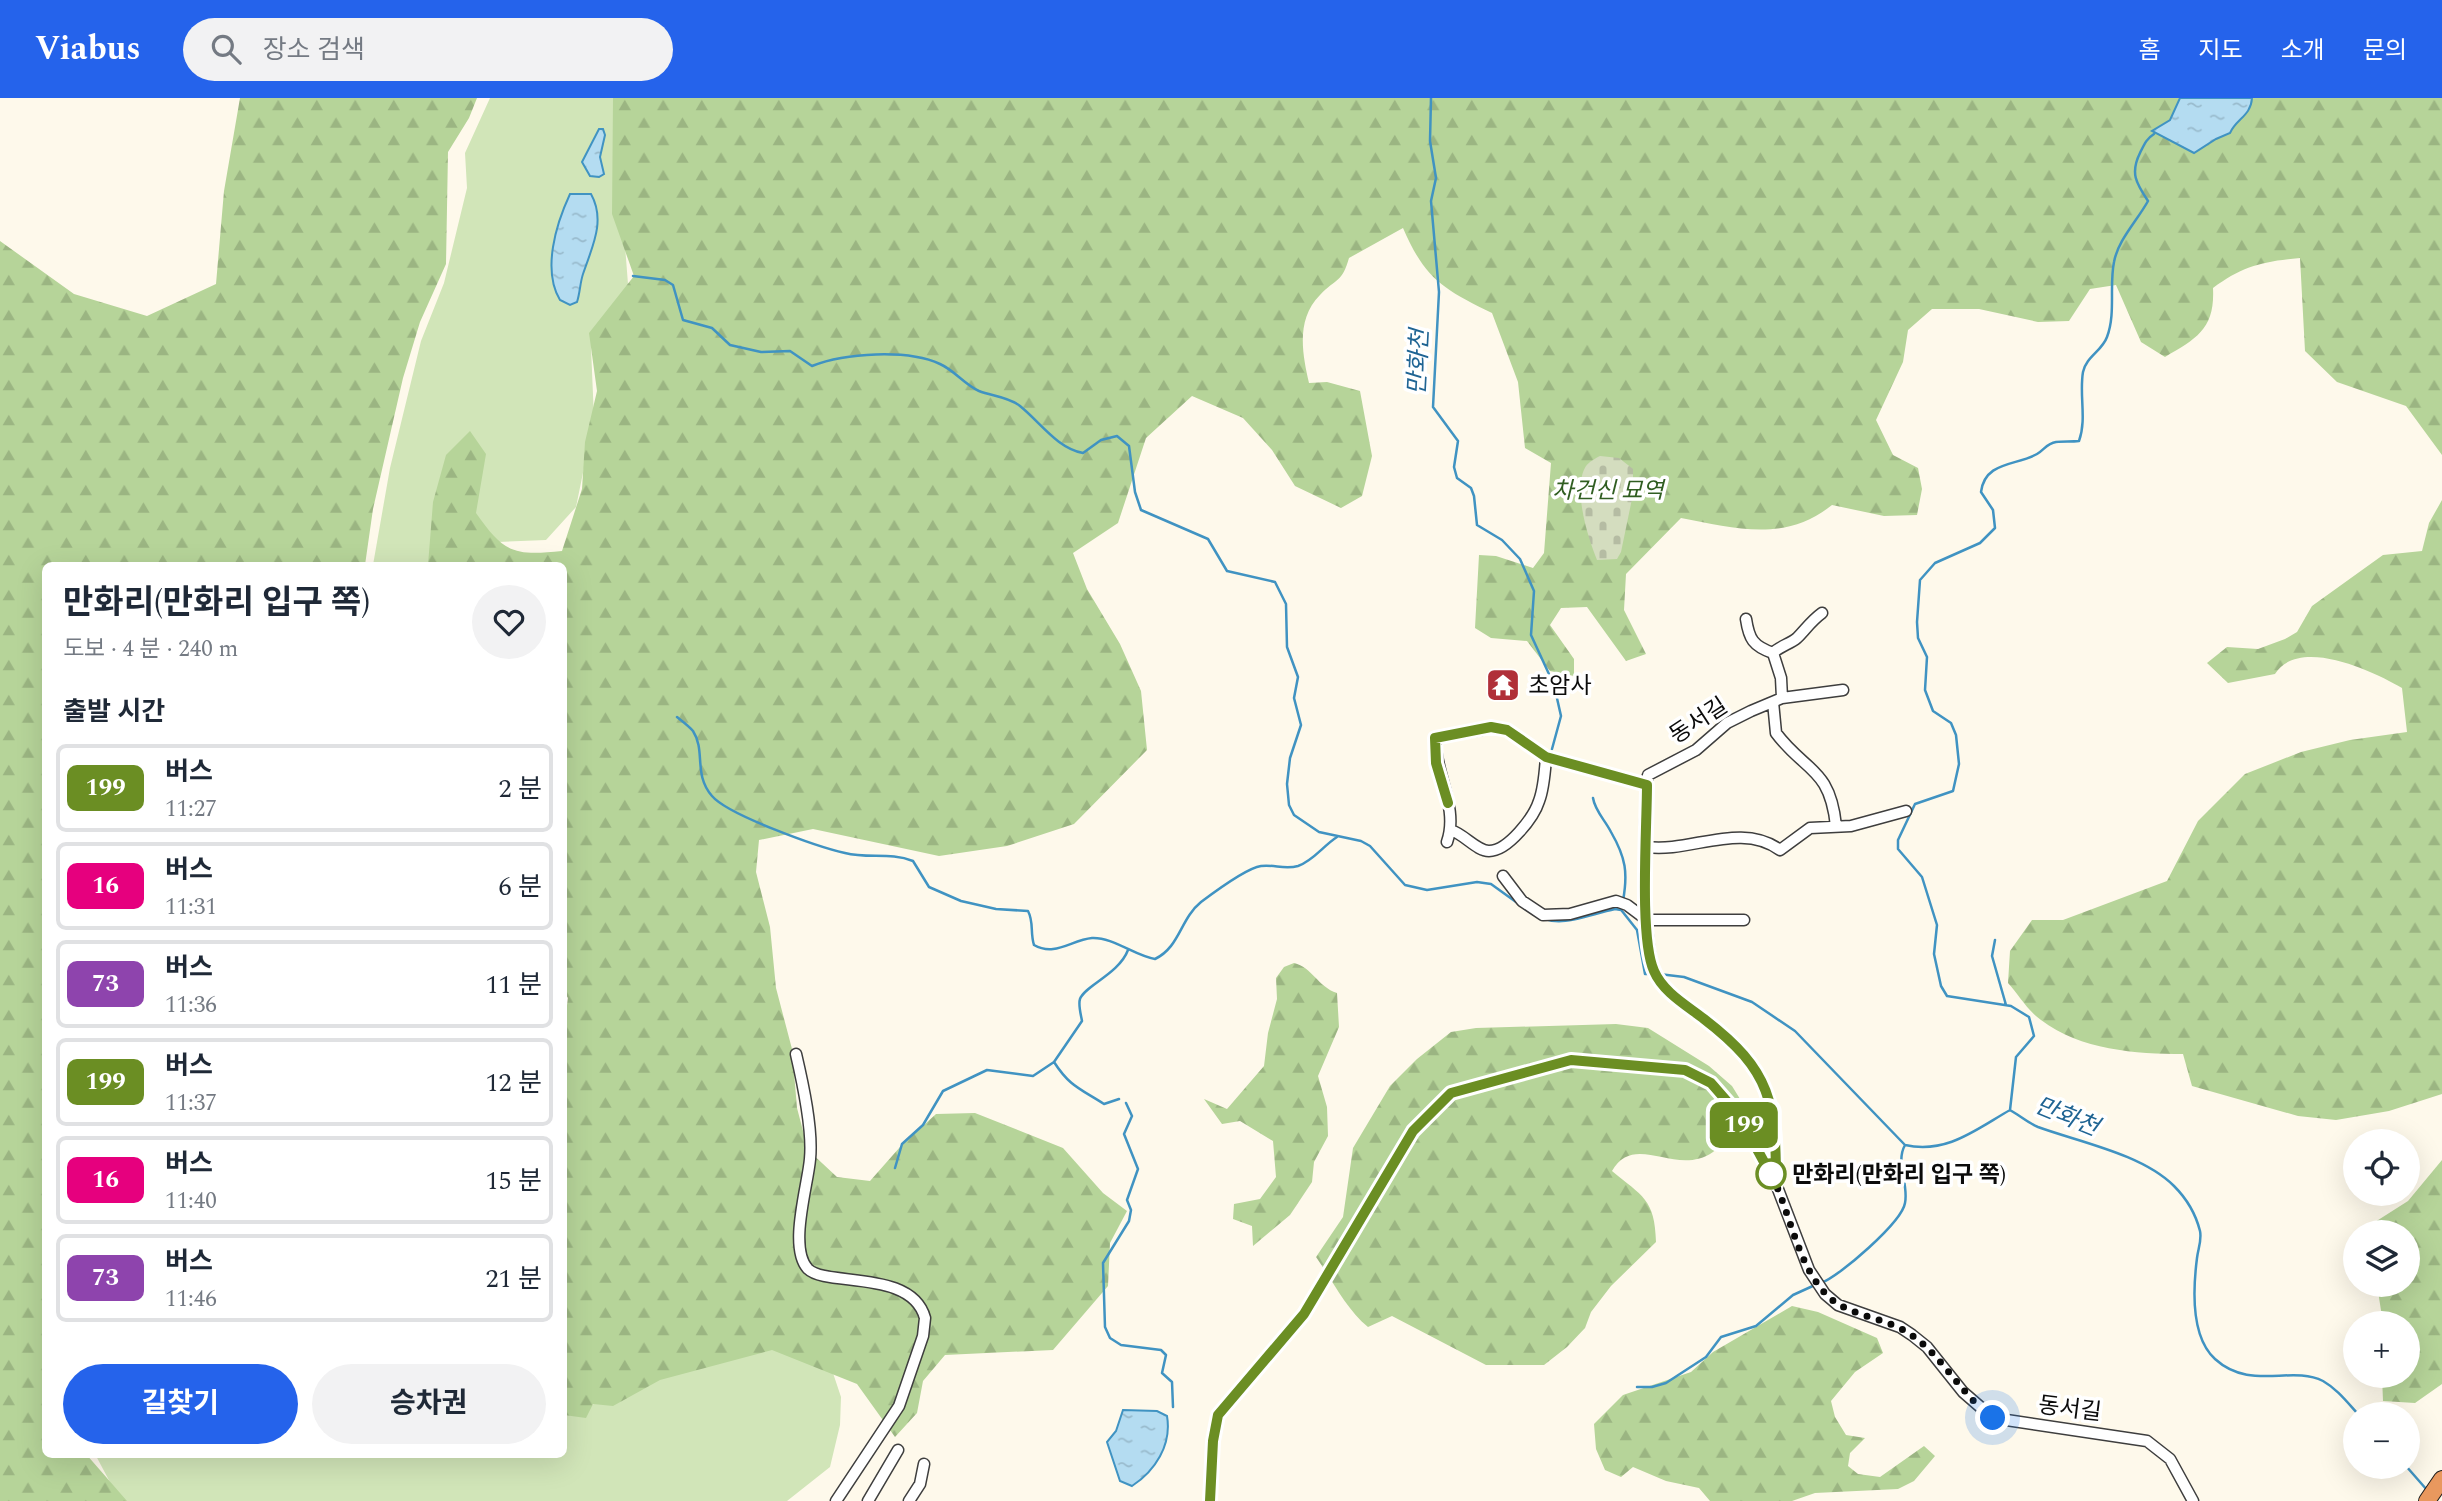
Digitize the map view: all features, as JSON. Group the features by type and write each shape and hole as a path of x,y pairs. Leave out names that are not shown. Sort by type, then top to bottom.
{"highway":[{"path":"2427,1501 2442,1479"}],"street":[{"path":"1773,653 1781,645 1795,640 1806,625 1822,613"},
{"path":"1746,619 1747,634 1757,648 1773,653"},
{"path":"1773,653 1781,678 1776,733 1819,775 1832,804 1836,826"},
{"name":"동서길","path":"1776,1184 1771,1100 1752,1066 1721,1032 1656,974 1650,961 1647,920 1648,775 1658,767 1696,750 1727,723 1777,700 1843,690"},
{"path":"1447,842 1451,830 1448,803 1436,763 1435,738 1491,727 1507,730 1546,757 1647,785"},
{"path":"1451,830 1465,835 1477,848 1485,850 1494,850 1507,843 1526,822 1539,801 1546,757"},
{"path":"1647,847 1671,850 1728,838 1766,843 1780,850 1810,828 1851,827 1906,811"},
{"path":"1503,876 1522,901 1543,915 1570,914 1611,902 1623,903 1647,920 1744,920"},
{"path":"796,1054 810,1145 802,1205 800,1252 804,1262 813,1272 882,1283 914,1301 925,1318 923,1336 905,1394 887,1427 836,1501"},
{"name":"동서길","path":"1210,1501 1213,1441 1218,1415 1304,1314 1413,1131 1451,1093 1571,1060 1685,1070 1711,1083 1738,1114 1776,1184 1818,1284 1838,1305 1900,1327 1912,1335 1927,1347 1963,1392 1993,1418 2147,1441 2170,1460 2193,1501"},
{"path":"1761,1157 1776,1152"},
{"path":"868,1501 898,1450"},
{"path":"909,1501 920,1484 924,1464"}],"green space":[{"path":"240,98 477,98 469,118 448,152 446,264 420,322 403,378 373,509 365,562 42,562 42,1458 89,1458 127,1501 0,1501 0,241 74,294 147,316 216,284 224,191"},
{"path":"490,98 625,98 616,130 628,284 591,347 594,419 576,507 546,540 450,544 441,562 374,562 390,468 421,341 444,283 467,188 465,153"},
{"path":"613,98 2442,98 2442,455 2406,406 2337,382 2305,351 2300,258 2254,266 2234,274 2213,288 2211,313 2202,330 2187,344 2165,357 2141,342 2116,285 2090,289 2069,321 2038,322 1979,309 1932,309 1908,330 1903,362 1876,420 1893,455 1918,468 1922,489 1917,515 1884,516 1832,505 1814,517 1796,524 1759,530 1681,518 1626,574 1624,610 1646,654 1626,661 1587,607 1561,608 1550,625 1574,659 1574,676 1550,671 1527,641 1491,638 1475,628 1479,555 1496,556 1533,568 1544,553 1551,463 1525,448 1518,382 1492,313 1437,281 1419,259 1403,228 1349,258 1341,276 1312,304 1304,325 1304,360 1309,383 1327,382 1360,391 1372,456 1362,496 1341,508 1295,486 1272,450 1243,418 1192,396 1146,438 1118,523 1073,553 1087,589 1120,644 1141,691 1147,750 1074,824 1007,846 939,856 813,829 759,840 756,872 770,927 776,988 792,1049 797,1108 808,1150 837,1177 870,1181 900,1147 936,1114 975,1113 1063,1148 1103,1193 1127,1211 1110,1243 1108,1286 1053,1350 945,1355 923,1381 917,1413 895,1437 857,1384 772,1350 660,1380 613,1406 593,1404 586,1418 567,1415 567,562 428,562 433,502 446,455 470,431 486,454 476,513 495,537 512,549 532,553 562,551 582,489 585,442 597,391 589,333 634,276 612,214"},
{"name":"차건신 묘역","path":"1600,456 1619,458 1633,469 1633,494 1621,552 1617,559 1597,560 1583,513 1582,475 1586,466"},
{"path":"2442,500 2442,1094 2389,1111 2336,1120 2298,1116 2192,1086 2183,1054 2146,1053 2091,1044 2056,1030 2041,1020 2008,983 2010,951 2032,920 2063,920 2167,881 2198,821 2245,774 2301,752 2350,740 2407,732 2402,688 2355,666 2318,657 2301,658 2286,663 2275,674 2228,683 2207,663 2227,647 2258,649 2285,639 2297,632 2312,606 2383,555 2422,551 2429,523"},
{"path":"1294,963 1337,993 1339,1027 1318,1076 1327,1107 1328,1136 1314,1162 1312,1182 1290,1215 1253,1246 1252,1226 1233,1219 1234,1204 1260,1199 1276,1177 1273,1141 1240,1121 1222,1124 1204,1099 1227,1109 1264,1066 1268,1033 1277,999 1276,978 1284,967"},
{"path":"1616,1024 1648,1028 1709,1066 1732,1086 1745,1107 1718,1148 1699,1159 1632,1155 1621,1160 1612,1171 1639,1193 1650,1207 1656,1242 1611,1286 1591,1312 1585,1328 1544,1365 1486,1365 1392,1316 1368,1327 1346,1303 1316,1257 1343,1217 1353,1148 1390,1086 1417,1059 1451,1032 1476,1028"},
{"path":"2442,1160 2442,1384 2416,1402 2383,1401 2382,1388 2420,1388 2420,1311 2381,1311 2379,1297 2420,1297 2420,1220 2378,1220 2400,1206 2420,1206 2420,1187"},
{"path":"1792,1306 1818,1312 1877,1338 1883,1353 1855,1372 1831,1401 1835,1417 1846,1435 1865,1438 1850,1453 1848,1466 1858,1474 1880,1477 1924,1446 1935,1456 1914,1481 1898,1489 1815,1493 1792,1501 1710,1501 1699,1488 1666,1481 1633,1467 1621,1477 1605,1470 1596,1449 1594,1424 1623,1395 1691,1372 1713,1352"},
{"path":"779,1341 825,1349 841,1397 840,1425 830,1467 787,1501 120,1501 97,1458 567,1458 567,1415 579,1412 654,1371"}],"water":[{"path":"2180,98 2252,98 2249,109 2230,133 2194,153 2152,131 2170,120"},
{"path":"599,129 603,129 605,135 600,157 604,174 599,177 590,176 582,162"},
{"path":"570,194 591,194 597,224 577,302 570,305 560,300 555,288 552,261 556,233"},
{"path":"1123,1410 1157,1411 1167,1416 1167,1437 1160,1456 1148,1473 1132,1486 1120,1481 1107,1442 1116,1431"}],"waterway":[{"name":"만화천","path":"1431,98 1430,141 1436,178 1431,201 1439,292 1433,407 1458,441 1454,467 1457,478 1471,488 1477,525 1502,540 1520,559 1534,591 1531,635 1554,685 1561,716 1552,749"},
{"path":"2010,1110 2016,1057 2034,1036 2029,1017 2011,1006 1947,996 1941,986 1934,954 1937,925 1922,877 1898,849 1898,840 1915,804 1953,791 1959,764 1956,735 1951,723 1933,711 1925,690 1927,657 1918,638 1917,622 1920,580 1935,563 1980,543 1995,528 1993,510 1981,492 1988,475 2003,466 2029,458 2053,443 2079,441 2083,372 2087,362 2105,342 2110,328 2116,254 2148,201 2138,183 2135,166 2144,145 2154,134"},
{"path":"633,276 665,280 673,285 683,320 712,328 730,345 761,352 790,351 812,366 841,358 876,354 926,359 945,367 979,391 1016,403 1057,440 1074,450 1083,453 1101,440 1117,436 1129,446 1135,492 1141,510 1208,539 1227,571 1275,582 1286,604 1287,647 1298,677 1294,698 1301,725 1290,758 1287,784 1289,805 1294,815 1319,832 1361,841 1370,846 1405,885 1427,890 1477,882 1491,884 1516,902"},
{"path":"677,717 693,731 699,746 701,771 706,788 721,804 774,829 832,850 913,861 929,887 961,901 996,909 1028,911 1034,945 1042,948 1056,949 1084,939 1100,938 1155,959 1170,947 1194,909 1222,887 1261,866 1293,867 1303,864 1337,837"},
{"name":"만화천","path":"1593,798 1623,858 1623,901"},
{"path":"1524,908 1535,916 1557,921 1621,910"},
{"name":"만화천","path":"1622,911 1637,930 1645,974 1652,974"},
{"path":"1995,940 1992,956 2006,1005"},
{"path":"1119,1099 1104,1104 1071,1082 1054,1062 1082,1021 1079,1004 1083,994 1110,973 1128,950"},
{"name":"만화천","path":"1659,974 1684,977 1752,1002 1795,1031 1905,1145 1920,1147 1947,1143 2010,1110 2038,1127 2145,1165 2174,1186 2196,1219 2200,1241 2195,1312 2201,1338 2215,1359 2242,1374 2311,1377 2323,1381 2347,1402"},
{"path":"895,1168 902,1144 923,1125 943,1091 987,1070 1033,1076 1054,1062"},
{"path":"1126,1103 1132,1116 1124,1134 1138,1169 1127,1200 1131,1210 1129,1221 1103,1263 1105,1327 1110,1338 1121,1345 1161,1350 1166,1355 1162,1373 1172,1382 1173,1407"},
{"path":"1821,1283 1869,1248 1901,1212 1906,1196 1901,1159 1905,1145"},
{"path":"1637,1387 1666,1383 1706,1357 1721,1337 1756,1326 1793,1295 1815,1285"},
{"name":"만화천","path":"2417,1479 2427,1490"}],"bus line":[{"name":"199","path":"1210,1501 1213,1441 1218,1415 1304,1314 1413,1131 1451,1093 1571,1060 1685,1070 1711,1083 1738,1114 1776,1184 1776,1128 1771,1100 1763,1083 1740,1050 1658,979 1650,961 1647,920 1647,785 1546,757 1507,730 1491,727 1435,738 1436,763 1448,803"}],"place":[{"name":"초암사","path":"1503,685"},
{"name":"만화리(만화리 입구 쪽)","path":"1771,1174"}],"route":[{"path":"1771,1174 1769,1170 1809,1270 1825,1294 1838,1305 1900,1327 1912,1335 1927,1347 1963,1392 1993,1418"}]}
